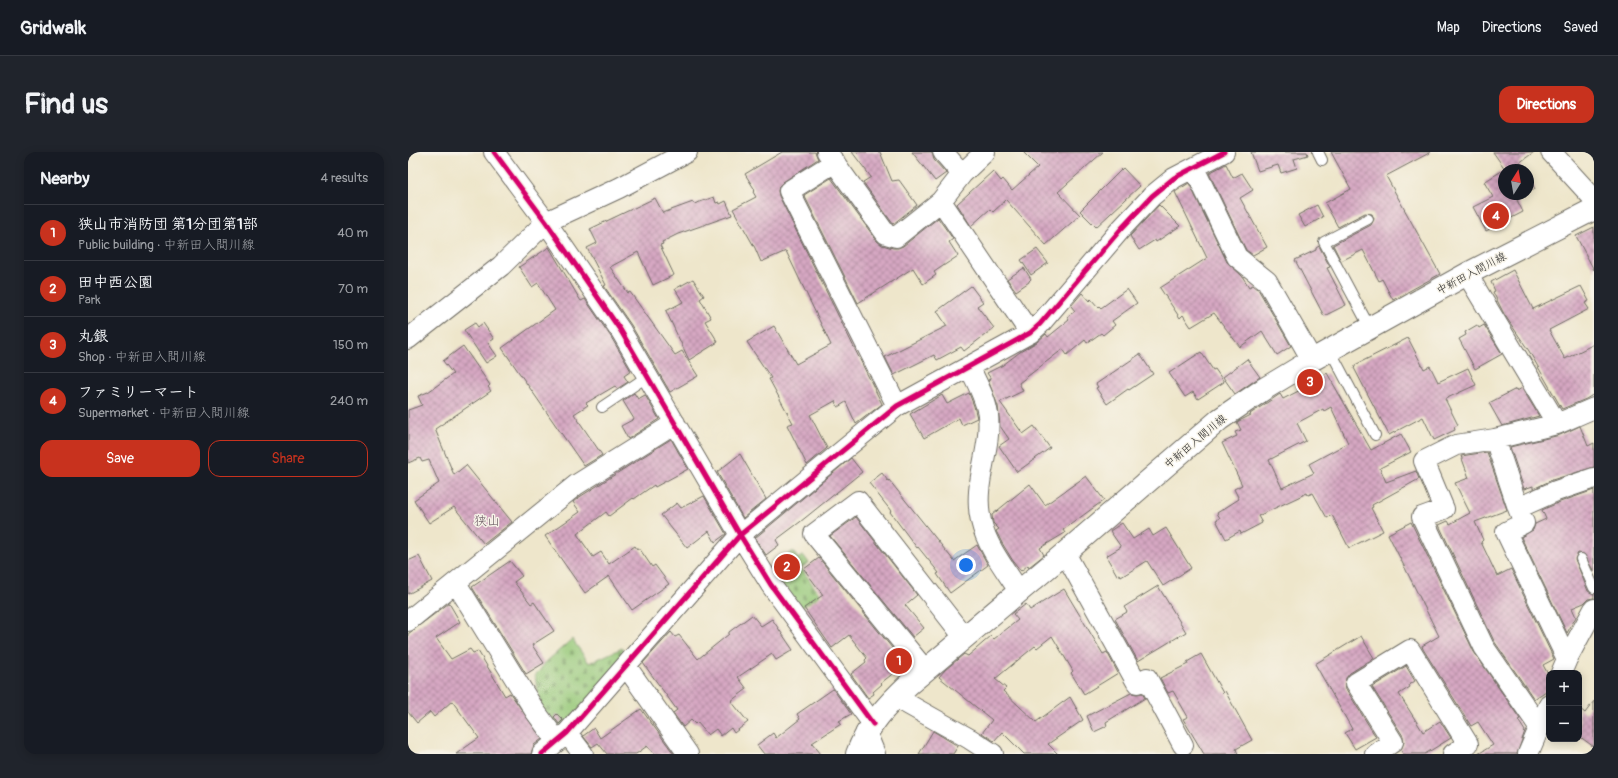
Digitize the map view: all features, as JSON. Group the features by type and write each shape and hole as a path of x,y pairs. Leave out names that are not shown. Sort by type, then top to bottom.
{"main road":[{"name":"中新田入間川線","path":"857,754 870,728 895,697 1220,419 1264,389 1321,355 1467,274 1594,209"}],"street":[{"path":"494,152 546,222 621,331 740,536 771,585 870,728 875,754"},
{"path":"408,339 501,266 546,222 619,188 687,152"},
{"path":"943,152 962,174"},
{"path":"897,406 789,191 830,155 886,234 896,237 941,201 962,174 985,152"},
{"path":"555,743 626,666 740,536 897,406 1030,333 1040,324 1121,229 1152,196 1174,178 1224,152"},
{"path":"1551,152 1594,199"},
{"path":"1194,168 1237,257 1267,280 1321,355"},
{"path":"941,201 1030,333"},
{"path":"1467,274 1557,424"},
{"path":"969,366 986,403 988,416 987,441 981,472 979,494 981,520 990,546 1019,591"},
{"path":"1540,728 1484,647 1422,517 1444,509 1424,461 1456,445 1495,439 1592,415"},
{"path":"408,621 576,485 675,423"},
{"path":"1495,439 1524,523 1506,532 1564,666"},
{"path":"1518,508 1594,478"},
{"path":"925,670 814,534 858,501 964,638"},
{"path":"1065,553 1137,683 1147,678 1183,745"},
{"path":"456,583 555,743 584,754"},
{"path":"1564,666 1594,609"},
{"path":"1375,754 1393,742 1356,682 1410,650 1468,744 1453,754"},
{"path":"626,666 688,754"},
{"path":"895,697 970,739 993,754"},
{"path":"1528,754 1549,706"}],"lane":[{"path":"1368,219 1324,242 1370,328"},
{"path":"1321,355 1375,435"},
{"path":"602,407 648,376"},
{"path":"1581,559 1594,588"}],"green space":[{"path":"793,551 798,559 803,555 809,563 775,583 767,570"},
{"path":"801,568 820,595 797,611 776,583"},
{"path":"572,639 589,663 622,648 627,655 562,731 541,708 535,676 546,662"}],"building":[{"path":"782,152 815,152 818,159 783,182 779,186 779,196 882,404 856,424 846,402 838,407 835,401 810,415 827,448 807,465 787,425 793,423 769,379 771,378 747,342 774,326 796,364 831,345 786,251 761,262 755,248 733,209 756,197 753,192 755,190 745,174"},
{"path":"852,152 880,152 892,181 899,180 917,205 893,224 863,182 871,177"},
{"path":"912,152 932,152 934,160 946,173 935,181"},
{"path":"1023,152 1103,152 1058,192 1080,215 1046,245 1006,200 993,212 990,209 971,226 957,204 993,171 1001,181 1003,179 1012,190 1038,167"},
{"path":"1251,152 1307,152 1308,155 1294,159 1297,168 1281,173 1278,165 1258,171"},
{"path":"1331,152 1431,152 1386,176 1440,274 1393,300 1382,279 1379,281 1363,250 1341,261 1333,245 1371,225 1374,219 1372,214 1365,213 1338,227 1325,203 1351,189"},
{"path":"1493,152 1534,152 1520,164 1501,164"},
{"path":"1226,164 1233,178 1242,173 1253,190 1240,198 1267,247 1253,255 1246,250 1209,173"},
{"path":"1123,168 1140,186 1096,227 1080,211"},
{"path":"1498,173 1498,200 1517,200 1523,212 1486,231 1473,207 1493,197 1484,182"},
{"path":"831,178 877,241 882,245 893,248 903,246 938,218 953,239 949,242 958,256 934,272 936,275 923,284 913,268 858,303 804,195"},
{"path":"1189,183 1227,262 1242,276 1249,287 1253,285 1258,289 1291,346 1277,355 1262,331 1240,347 1214,313 1191,327 1183,315 1180,318 1160,288 1207,258 1175,192"},
{"path":"714,197 716,203 719,202 720,204 726,201 732,215 678,234 662,242 663,244 660,245 674,275 653,285 638,252 610,267 628,293 630,292 675,355 682,351 698,376 670,392 631,325 604,286 606,285 587,248 597,243 590,229 655,198 663,213 693,202 694,204"},
{"path":"1159,205 1180,226 1156,242 1155,240 1139,250 1130,236"},
{"path":"1317,205 1323,217 1305,227 1298,215"},
{"path":"1594,227 1594,270 1576,236"},
{"path":"1319,246 1330,267 1327,268 1346,305 1324,316 1295,260 1316,250"},
{"path":"549,247 579,298 581,301 585,299 611,337 631,371 624,376 628,382 617,389 615,386 586,403 588,405 574,414 602,455 584,466 502,348 555,310 538,283 532,287 519,267"},
{"path":"1037,249 1048,263 1031,275 1021,260"},
{"path":"1024,268 1031,279 1016,291 1007,279"},
{"path":"1513,270 1533,309 1581,286 1589,301 1585,303 1589,309 1549,330 1565,359 1594,344 1594,394 1586,399 1562,409 1529,351 1504,314 1493,292 1495,291 1491,282"},
{"path":"693,279 704,296 700,299 711,318 705,321 718,342 689,360 666,311 683,302 675,289"},
{"path":"971,286 983,302 977,306 994,328 964,351 961,347 937,360 934,355 894,375 885,357 947,326 937,311"},
{"path":"1127,289 1137,303 1112,321 1115,325 1103,335 1101,333 1087,343 1085,340 1067,355 1063,349 1019,383 1023,391 1000,402 1023,434 1034,426 1050,448 1017,472 999,446 1009,439 1000,426 998,406 988,380 991,379 987,373 1003,365 1020,352 1037,342 1046,334 1048,337 1069,320 1067,317 1075,311 1071,306 1082,293 1089,301 1091,299 1098,307 1099,306 1101,308"},
{"path":"475,323 478,327 483,323 494,339 488,343 497,356 486,363 464,330"},
{"path":"1477,325 1479,328 1484,325 1502,354 1475,369 1459,339 1466,335 1465,332"},
{"path":"1408,338 1424,369 1430,366 1438,382 1468,368 1476,385 1445,399 1458,425 1454,427 1455,430 1434,440 1423,417 1389,435 1354,368 1355,365"},
{"path":"463,346 490,385 488,387 491,391 435,429 454,475 466,465 512,522 484,544 454,507 429,523 414,500 439,483 429,460 422,462 420,458 408,463 408,410 422,405 418,396 428,392 453,374 443,361"},
{"path":"1201,352 1213,370 1215,369 1224,382 1198,399 1193,392 1185,397 1169,373"},
{"path":"1140,354 1153,374 1107,404 1096,388 1098,387 1096,384"},
{"path":"1247,359 1260,377 1235,394 1223,377"},
{"path":"1327,373 1371,450 1401,434 1411,452 1380,468 1386,482 1416,471 1419,479 1372,505 1373,507 1371,508 1383,531 1349,548 1332,515 1327,518 1313,493 1308,495 1307,493 1258,516 1262,523 1241,534 1240,531 1226,539 1216,520 1220,518 1217,513 1239,499 1234,489 1242,485 1222,443 1237,436 1235,432 1241,430 1237,422 1251,415 1250,414 1280,394 1283,399 1316,382 1315,380","holes":["1331,407 1348,443 1309,464 1314,473 1282,488 1269,460 1306,441 1297,423 1323,409 1324,411"]},
{"path":"1522,388 1539,416 1502,426 1489,403 1516,389 1517,391"},
{"path":"634,393 638,399 645,395 659,419 628,439 621,426 634,419 623,401"},
{"path":"969,393 977,418 962,425 959,418 924,438 910,414 942,395 947,404"},
{"path":"1580,426 1588,446 1594,443 1594,467 1552,480 1533,489 1533,486 1524,489 1510,447 1560,435"},
{"path":"671,439 688,469 655,487 654,485 634,499 633,498 609,516 606,512 577,534 593,557 601,552 609,564 635,546 637,549 639,548 652,567 655,565 669,584 632,610 609,576 585,593 545,536 580,512 573,502 578,498"},
{"path":"1487,452 1507,510 1475,522 1483,540 1481,542 1497,576 1511,569 1554,659 1543,665 1546,670 1546,691 1534,699 1494,641 1439,525 1448,521 1450,524 1470,513 1455,483 1469,478 1461,456"},
{"path":"740,454 766,499 743,518 717,472"},
{"path":"851,458 862,472 776,540 779,545 766,555 755,538"},
{"path":"882,473 954,561 977,545 988,565 950,593 937,574 939,573 918,547 917,548 869,483"},
{"path":"1086,476 1104,500 1063,530 1065,533 1040,548 1044,555 1029,567 1028,565 1021,571 1002,543 996,531 999,529 993,523 992,515 1030,484 1045,505"},
{"path":"1594,490 1594,572 1584,554 1578,553 1575,559 1588,591 1594,594 1594,598 1588,599 1584,603 1572,608 1576,617 1567,633 1521,537 1533,530 1535,524 1546,519 1542,510"},
{"path":"704,496 726,534 715,542 709,531 687,548 661,515 677,503 681,508"},
{"path":"856,517 917,595 905,605 924,628 913,637 830,536"},
{"path":"1411,522 1474,652 1520,719 1518,720 1525,731 1517,754 1478,754 1493,745 1478,722 1471,726 1423,649 1422,646 1439,636 1388,534"},
{"path":"1122,523 1133,539 1149,529 1153,536 1166,528 1191,568 1163,586 1147,561 1121,577 1119,574 1117,575 1106,556 1121,547 1110,531"},
{"path":"419,556 432,581 408,594 408,561"},
{"path":"819,558 905,664 881,683 882,684 873,692 874,694 868,698 851,674 866,662 865,660 867,658 849,635 832,648 804,608 823,595 804,569"},
{"path":"510,561 522,576 514,582 531,604 534,602 554,631 532,645 544,663 526,674 472,587"},
{"path":"1158,586 1186,632 1138,661 1115,619 1127,612 1124,607"},
{"path":"1064,589 1103,654 1107,652 1118,673 1084,694 1071,673 1073,671 1052,636 1037,648 1035,646 995,679 1006,688 1003,691 1036,722 1070,697 1083,720 1048,744 1058,754 1024,754 1002,732 994,741 982,733 992,720 939,677 964,654 968,656 991,636 994,639 1018,620 1013,614 1026,604 1030,610"},
{"path":"449,603 460,622 436,638 451,659 470,649 473,653 478,651 505,696 510,693 542,739 534,745 531,754 456,754 479,738 452,701 434,717 430,712 417,723 408,712 408,634"},
{"path":"752,615 761,626 772,619 793,650 776,660 772,654 738,677 747,689 731,701 748,722 734,733 731,728 721,736 716,729 708,735 697,722 695,724 691,720 683,727 673,713 677,710 643,663 671,632 675,637 679,635 698,659 729,634 729,632"},
{"path":"1361,636 1374,658 1350,673 1346,678 1345,684 1346,689 1376,737 1355,749 1345,733 1352,729 1315,664"},
{"path":"1201,654 1223,693 1225,691 1252,740 1236,749 1238,754 1204,754 1183,719 1188,717 1173,691 1168,693 1160,678 1188,664 1187,662"},
{"path":"1406,666 1415,681 1409,685 1410,687 1399,694 1423,732 1440,721 1451,738 1425,754 1403,754 1401,750 1404,742 1403,736 1372,687"},
{"path":"833,689 851,714 839,721 841,724 812,743 821,754 764,754 757,745 773,733 776,738 800,719 797,714"},
{"path":"1131,693 1142,693 1145,698 1106,722 1107,726 1094,732 1087,716"},
{"path":"1594,701 1594,747 1582,738 1582,710 1585,713"},
{"path":"641,709 674,754 654,754 647,746 636,754 607,754 598,743 592,747 583,736 594,728 600,738"},
{"path":"557,714 563,720 559,724 554,717"},
{"path":"933,731 958,746 953,754 919,754"}],"cycle path":[{"path":"494,152 546,222 621,331 740,535 771,585 873,724"},
{"path":"542,754 567,733 740,535 897,406 1030,333 1040,324 1121,229 1152,196 1174,178 1224,152"}],"place":[{"name":"ファミリーマート","path":"1496,216"},
{"name":"丸銀","path":"1310,382"},
{"name":"田中西公園","path":"787,567"},
{"name":"狭山市消防団 第1分団第1部","path":"899,661"}],"district":[{"name":"狭山","path":"487,520"}]}
